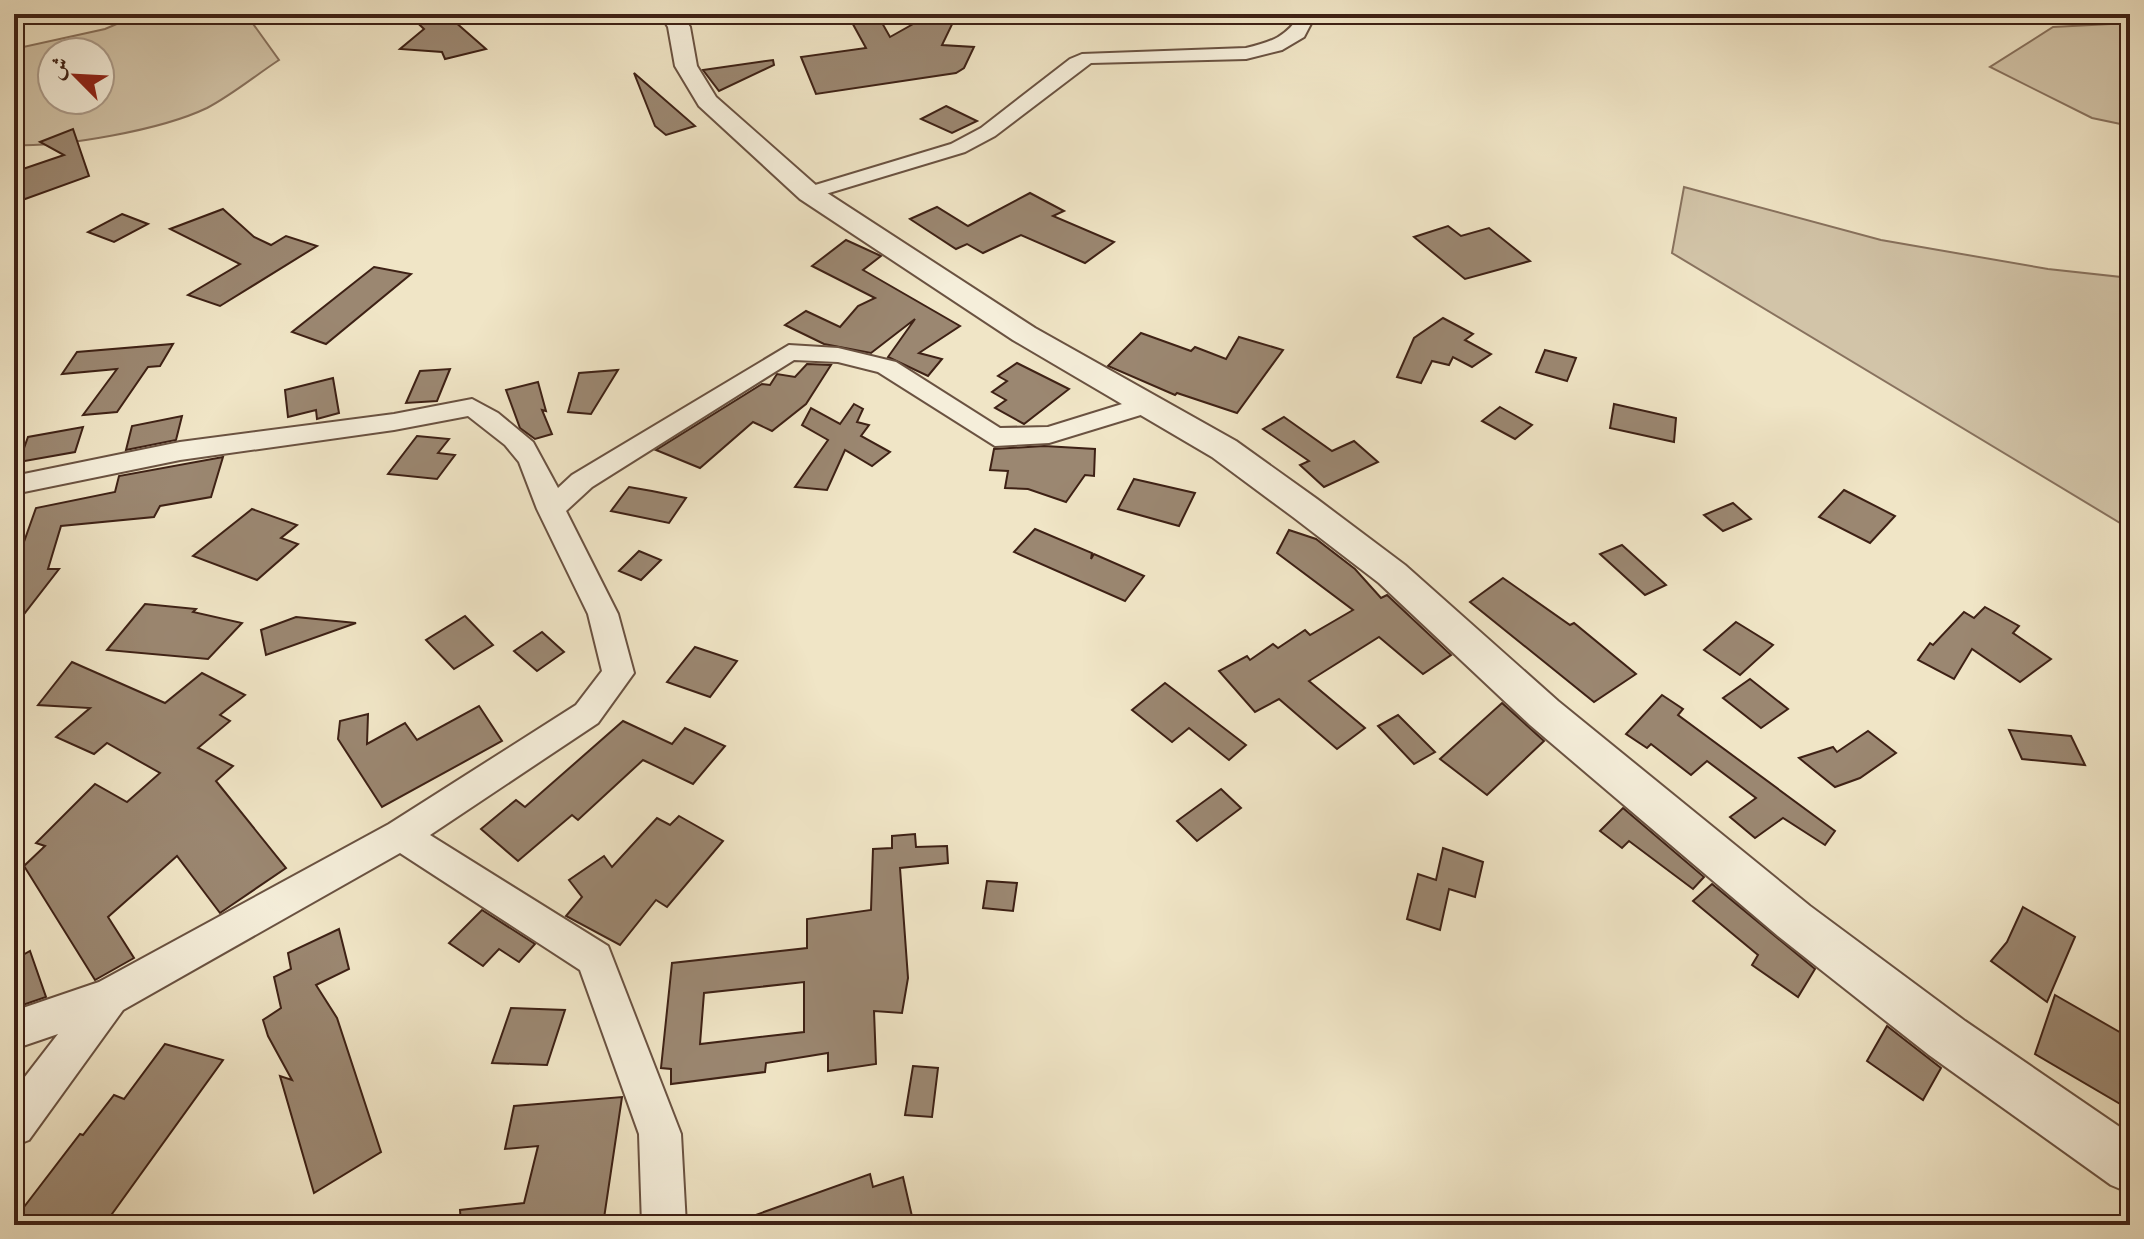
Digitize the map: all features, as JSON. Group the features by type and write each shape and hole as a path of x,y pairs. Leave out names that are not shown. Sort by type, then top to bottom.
{"street":[{"path":"671,14 679,27 686,66 707,101 809,193 1024,334 1224,449 1392,574 1544,713 1794,921 1947,1038 2130,1166"},
{"path":"809,193 958,148 988,132 1076,63 1088,58 1188,58 1260,51 1283,46 1299,35 1306,27 1308,14"},
{"path":"551,509 582,481 789,352 838,355 887,367 995,437 1049,435 1148,404"},
{"path":"14,485 180,451 394,422 472,407 521,441 540,471 551,509 603,614 618,673 587,714 401,835 109,997 14,1030"},
{"path":"401,835 595,958 660,1134 664,1225"},
{"path":"14,1125 109,997"}],"shaded area":[{"path":"140,14 246,14 279,60 216,103 188,116 112,136 14,145 14,49 36,44 36,116 116,116 116,36 73,36 105,29"},
{"path":"2130,23 2130,126 2092,118 1990,67 2053,27"},
{"path":"1684,187 1881,240 2048,269 2130,278 2130,529 1672,253"}],"building":[{"path":"408,14 446,14 486,49 445,59 442,52 400,49 424,29"},
{"path":"877,14 890,37 931,14 957,14 942,45 974,47 964,68 956,73 816,94 801,57 866,48 849,17"},
{"path":"773,60 774,65 719,91 703,70"},
{"path":"634,73 695,126 666,135 655,126"},
{"path":"946,106 977,121 952,133 921,119"},
{"path":"73,129 89,176 14,203 14,172 64,155 40,142"},
{"path":"1030,193 1064,211 1053,216 1114,242 1085,263 1021,235 983,253 967,244 956,249 910,219 937,207 968,226"},
{"path":"223,209 254,237 271,245 286,236 317,246 220,306 188,295 240,264 170,229"},
{"path":"122,214 148,224 114,242 88,232"},
{"path":"1448,226 1461,236 1489,228 1530,261 1465,279 1414,237"},
{"path":"846,240 881,256 863,270 960,326 919,353 942,359 928,376 888,357 915,319 871,353 824,344 785,325 806,311 840,327 858,306 875,298 812,266"},
{"path":"374,267 411,274 326,344 292,332"},
{"path":"1443,318 1473,334 1465,340 1491,354 1472,367 1453,357 1449,365 1432,361 1421,383 1397,377 1414,338"},
{"path":"1141,333 1191,351 1195,347 1226,359 1239,337 1283,350 1237,413 1177,393 1175,395 1108,366"},
{"path":"173,344 160,366 148,367 117,412 83,415 117,369 62,374 77,352"},
{"path":"1545,350 1576,358 1567,381 1536,372"},
{"path":"1017,363 1069,389 1024,424 995,408 1006,400 992,392 1007,381 998,376"},
{"path":"807,364 831,365 806,404 772,431 753,422 700,468 656,450 762,384 770,385 777,374 795,377"},
{"path":"450,369 437,401 406,403 420,371"},
{"path":"618,370 591,414 568,412 579,373"},
{"path":"333,378 339,413 317,419 316,410 288,417 285,390"},
{"path":"538,382 546,411 542,410 552,434 535,439 520,428 506,390"},
{"path":"854,404 863,409 857,422 869,425 861,436 890,452 872,466 845,450 827,490 795,487 828,440 802,425 811,408 840,424"},
{"path":"1614,404 1676,418 1674,442 1610,428"},
{"path":"1500,407 1532,425 1515,439 1482,421"},
{"path":"182,416 176,440 126,450 132,426"},
{"path":"1284,417 1332,451 1354,441 1378,462 1324,487 1300,465 1309,461 1263,429"},
{"path":"83,427 75,452 19,462 28,437"},
{"path":"417,436 449,439 438,453 455,455 437,479 388,474"},
{"path":"1044,446 1095,449 1094,476 1085,475 1066,502 1028,489 1005,488 1008,471 990,470 994,449"},
{"path":"223,457 211,497 160,506 154,517 61,526 48,569 59,569 14,627 14,570 36,508 115,492 119,476"},
{"path":"1134,479 1195,493 1179,526 1118,509"},
{"path":"629,487 686,498 669,523 611,511"},
{"path":"1844,490 1895,516 1870,543 1819,517"},
{"path":"1733,503 1751,519 1723,531 1704,515"},
{"path":"252,509 297,525 281,538 298,544 257,580 193,556"},
{"path":"1035,529 1092,553 1091,559 1094,554 1144,576 1125,601 1014,552"},
{"path":"1289,530 1316,539 1355,569 1381,598 1387,595 1451,655 1423,674 1379,637 1309,681 1365,728 1337,749 1279,699 1255,712 1219,671 1247,656 1250,660 1273,644 1278,648 1305,630 1310,635 1353,610 1277,553"},
{"path":"1622,545 1666,585 1645,595 1600,554"},
{"path":"639,551 661,560 641,580 619,571"},
{"path":"1503,578 1570,625 1574,623 1636,674 1594,702 1470,602"},
{"path":"145,604 196,609 193,612 242,623 208,659 107,650"},
{"path":"1985,607 2019,626 2013,633 2051,659 2020,682 1972,649 1954,679 1918,660 1930,643 1933,645 1964,612 1974,618"},
{"path":"465,616 493,645 454,669 426,640"},
{"path":"296,617 356,623 266,655 261,630"},
{"path":"1736,622 1773,645 1740,675 1704,650"},
{"path":"542,632 564,652 537,671 514,651"},
{"path":"695,647 737,661 710,697 667,682"},
{"path":"72,662 165,703 202,673 245,695 220,715 230,721 198,748 233,766 216,781 286,868 220,913 177,856 108,917 134,958 95,980 24,866 45,846 36,843 95,784 127,802 160,773 107,743 94,754 56,737 90,708 38,705"},
{"path":"1750,679 1788,709 1761,728 1723,698"},
{"path":"1165,683 1246,745 1229,760 1189,728 1172,742 1132,710"},
{"path":"1662,695 1683,709 1678,715 1835,831 1825,845 1783,818 1755,838 1730,817 1756,798 1707,761 1691,775 1651,744 1647,748 1626,734"},
{"path":"1502,703 1544,741 1487,795 1440,759"},
{"path":"479,706 502,741 382,807 338,739 340,721 368,714 367,744 405,723 417,740"},
{"path":"1398,715 1435,752 1414,764 1378,726"},
{"path":"623,721 672,744 685,728 725,746 693,784 643,760 578,820 572,815 518,861 481,829 516,800 525,807"},
{"path":"2009,730 2071,736 2085,765 2022,759"},
{"path":"1868,731 1896,753 1860,778 1835,787 1799,758 1833,747 1837,752"},
{"path":"1221,789 1241,808 1197,841 1177,821"},
{"path":"1623,808 1704,877 1693,889 1629,841 1622,848 1600,831"},
{"path":"679,816 723,841 667,907 656,900 620,945 566,916 582,897 569,880 604,856 612,867 657,818 670,825"},
{"path":"915,834 916,847 947,846 948,863 900,868 908,978 902,1013 874,1011 876,1064 828,1071 828,1053 766,1063 765,1072 671,1084 671,1069 661,1068 672,963 807,948 807,919 871,910 873,849 892,848 892,836","holes":["804,982 804,1032 700,1044 704,993"]},
{"path":"1443,848 1483,862 1475,897 1449,889 1440,930 1407,919 1418,874 1436,880"},
{"path":"987,881 1017,883 1013,911 983,908"},
{"path":"1712,884 1815,969 1798,997 1752,965 1758,955 1693,901"},
{"path":"2023,907 2075,937 2047,1002 1991,961 2007,942"},
{"path":"482,910 535,944 519,962 499,949 483,966 449,943"},
{"path":"339,929 349,969 316,985 337,1018 381,1152 314,1193 280,1076 292,1080 268,1036 263,1020 281,1008 274,977 291,969 288,953"},
{"path":"30,951 46,997 14,1008 14,960"},
{"path":"2055,995 2130,1038 2130,1078 2122,1105 2035,1054"},
{"path":"511,1008 565,1010 547,1065 492,1063"},
{"path":"1887,1026 1941,1068 1923,1100 1867,1061"},
{"path":"165,1044 223,1060 104,1225 14,1225 14,1220 80,1134 83,1135 114,1095 124,1099"},
{"path":"913,1066 938,1068 932,1117 905,1115"},
{"path":"622,1097 603,1225 461,1225 460,1210 524,1203 538,1146 505,1149 514,1106"},
{"path":"870,1174 873,1187 903,1177 914,1225 737,1225 736,1222"}]}
